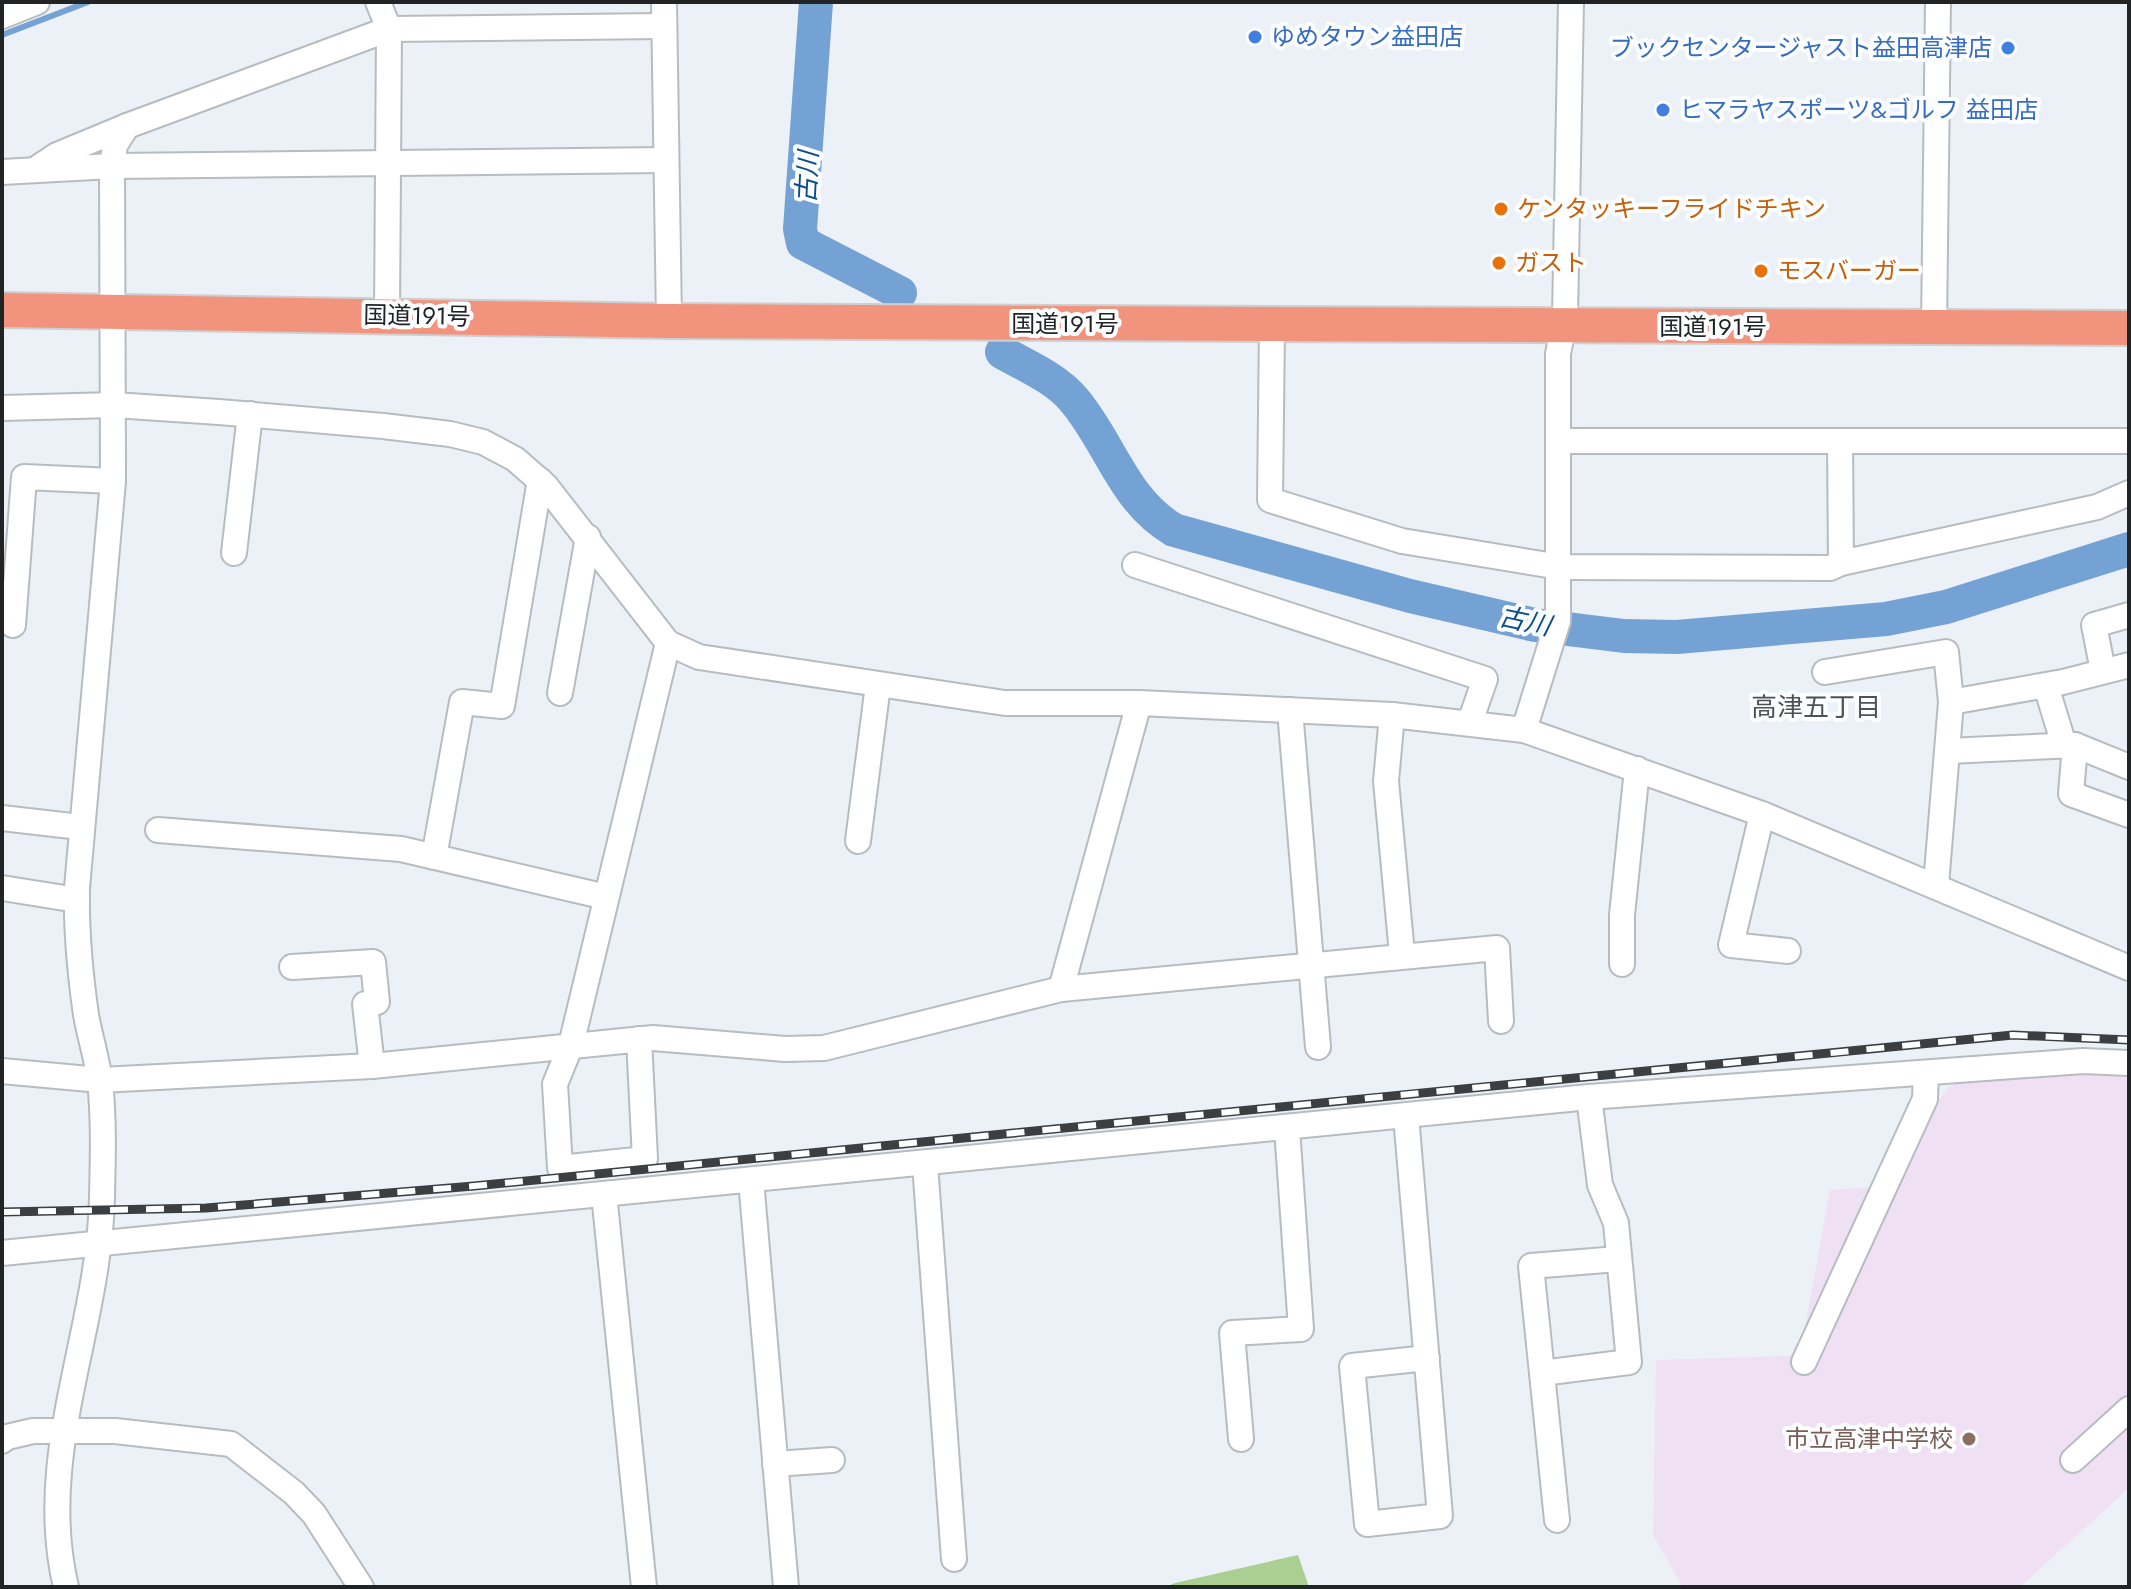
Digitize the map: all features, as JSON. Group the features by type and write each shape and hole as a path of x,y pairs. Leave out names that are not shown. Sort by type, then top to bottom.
{"highway":[{"name":"国道191号","path":"2,310 669,321 2129,328"}],"street":[{"path":"2,16 37,2"},
{"path":"378,2 389,29 387,315"},
{"path":"1524,730 1554,640 1560,567 1558,354 1565,326 1571,2"},
{"path":"1934,328 1938,2"},
{"path":"33,170 57,155 127,126 389,29 664,14 669,321"},
{"path":"66,1587 57,1526 62,1433 100,1244 100,1080 86,1014 77,900 80,827 113,481 112,166 115,145 127,126"},
{"path":"2,172 112,166 666,160"},
{"path":"1272,325 1270,500 1402,541 1560,567 1830,568 1841,563 2097,507 2129,493"},
{"path":"2,408 114,405 250,414 450,434 483,442 515,459 540,480 588,537 668,643 699,657 1005,703 1139,703 1392,715 1524,730 1762,814 2129,968"},
{"path":"234,553 250,414"},
{"path":"1559,441 2129,441"},
{"path":"1840,441 1841,563"},
{"path":"13,625 24,477 113,481"},
{"path":"434,857 462,702 502,706 540,480"},
{"path":"560,693 588,537"},
{"path":"1135,565 1485,679 1470,722"},
{"path":"2103,671 2094,625 2129,615"},
{"path":"639,1039 645,1159 560,1168 555,1084 571,1045 668,643"},
{"path":"1825,672 1946,652 1951,702 1936,885"},
{"path":"1951,702 2046,686 2129,665"},
{"path":"858,841 878,685"},
{"path":"2046,686 2070,745 2071,794 2129,815"},
{"path":"1061,989 1139,703"},
{"path":"1290,710 1318,1047"},
{"path":"1392,715 1386,781 1402,954"},
{"path":"1948,751 2070,745 2129,767"},
{"path":"1622,964 1622,915 1637,769"},
{"path":"1762,814 1731,945 1788,951"},
{"path":"2,818 80,827"},
{"path":"158,830 401,849 606,897"},
{"path":"2,888 77,900"},
{"path":"2,1071 100,1080 372,1066 639,1039 785,1049 824,1048 1061,989 1402,954 1497,948 1501,1021"},
{"path":"292,967 373,962 377,1002 365,1004 372,1066"},
{"path":"2,1253 1589,1097 2083,1061 2129,1063"},
{"path":"1804,1362 1925,1099 1926,1073"},
{"path":"1542,1373 1629,1362 1616,1223 1600,1185 1589,1097"},
{"path":"1406,1116 1427,1358 1440,1516 1367,1524 1352,1366 1427,1358"},
{"path":"1241,1439 1232,1333 1301,1329 1287,1128"},
{"path":"925,1164 954,1559"},
{"path":"751,1180 786,1587"},
{"path":"604,1194 644,1587"},
{"path":"1557,1520 1531,1266 1618,1259"},
{"path":"2073,1460 2129,1409"},
{"path":"2,1441 33,1431 115,1431 231,1444 294,1493 314,1514 361,1587"},
{"path":"775,1464 832,1460"}],"shaded area":[{"path":"2129,1070 2129,1488 2020,1587 1683,1587 1653,1535 1656,1360 1789,1356 1801,1350 1830,1190 1874,1187 1948,1088 1962,1080"}],"green space":[{"path":"1298,1555 1309,1587 1165,1587 1175,1583"}],"waterway":[{"path":"2,35 88,2"},
{"name":"古川","path":"816,2 800,229 803,243 900,293"},
{"name":"古川","path":"1002,352 1067,392 1087,417 1142,503 1174,530 1410,596 1535,625 1624,636 1677,637 1886,619 1946,607 2129,549"}],"railway":[{"path":"2,1212 206,1208 474,1186 2013,1035 2129,1040"}],"place":[{"name":"ゆめタウン益田店","path":"1255,37"},
{"name":"ブックセンタージャスト益田高津店","path":"2008,48"},
{"name":"ヒマラヤスポーツ&ゴルフ 益田店","path":"1663,110"},
{"name":"ケンタッキーフライドチキン","path":"1501,209"},
{"name":"ガスト","path":"1499,263"},
{"name":"モスバーガー","path":"1761,271"},
{"name":"市立高津中学校","path":"1969,1439"}],"district":[{"name":"高津五丁目","path":"1816,707"}]}
